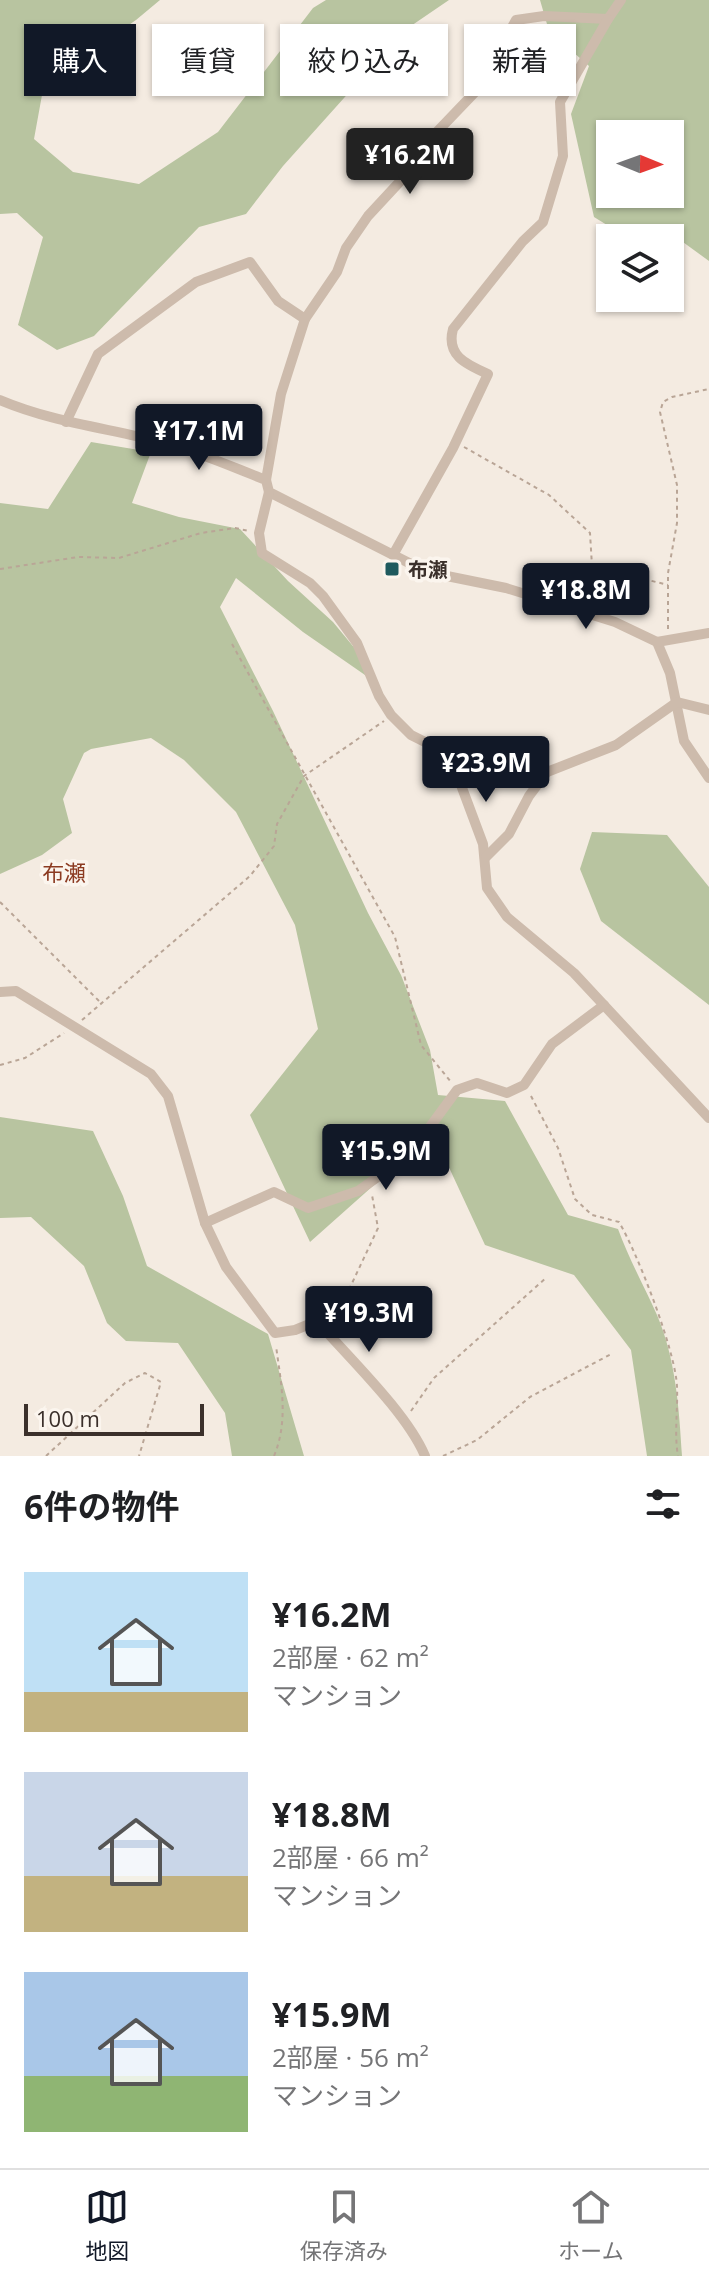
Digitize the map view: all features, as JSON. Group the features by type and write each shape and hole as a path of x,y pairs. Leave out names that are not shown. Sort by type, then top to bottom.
{"street":[{"path":"393,555 456,442 488,374 453,352 449,342 453,329 523,241 543,222 563,156 560,102 621,0"},
{"path":"608,19 544,16 516,20 478,89 410,160 406,175 368,216 346,248 337,272 305,319 281,394 266,480 269,492 259,533 262,553 310,583 323,596 357,643 379,696 391,715 411,735 443,751 455,769 486,857 487,888 507,917 574,973 709,1118"},
{"path":"66,422 98,354 196,282 250,262 278,301 305,319"},
{"path":"0,400 22,410 66,422 167,443 266,480"},
{"path":"269,492 437,574 506,588 663,640 709,633"},
{"path":"663,640 684,741 709,778"},
{"path":"486,857 509,834 529,796 547,772 616,745 677,702 709,710"},
{"path":"0,992 16,991 151,1074 168,1096 205,1223 226,1267 275,1333 295,1330 317,1321 403,1421 425,1456"},
{"path":"205,1223 274,1192 308,1208 358,1191 410,1154 457,1090 477,1083 507,1093 524,1085 552,1044 604,1005"}],"path":[{"path":"663,640 677,523 677,485 660,412 663,402 672,397 709,389"},
{"path":"456,442 549,495 590,533 592,566 668,585"},
{"path":"0,569 78,557 119,558 201,533 235,528 259,533"},
{"path":"232,644 395,937 421,1045 457,1090"},
{"path":"0,1065 25,1058 74,1026 250,876 274,846 277,824 304,776 391,715"},
{"path":"0,902 101,1003"},
{"path":"524,1085 558,1148 575,1199 592,1215 619,1222 631,1241 671,1353 678,1385 675,1420 678,1456"},
{"path":"317,1321 346,1296 378,1228 370,1183"},
{"path":"403,1421 434,1378 547,1277"},
{"path":"274,1456 285,1414 275,1333"},
{"path":"443,1456 477,1440 530,1397 613,1353"},
{"path":"46,1456 125,1383 145,1373 161,1382 139,1456"}],"green space":[{"path":"0,0 160,0 130,24 24,24 24,96 42,96 34,139 73,172 139,184 218,132 246,96 264,96 264,72 280,51 280,96 346,96 283,166 246,214 199,227 94,336 57,350 18,325 43,237 17,213 0,214"},
{"path":"326,0 449,0 414,24 301,24 313,8"},
{"path":"540,0 709,0 709,261 684,243 684,224 605,224 594,217 571,114 589,66 576,55 576,24 547,24"},
{"path":"91,442 151,452 132,503 179,517 240,529 288,581 333,622 371,668 365,675 303,632 236,578 220,607 401,975 430,1050 438,1095 505,1101 568,1215 618,1229 657,1315 668,1349 678,1402 682,1456 647,1456 631,1350 574,1275 485,1245 446,1161 383,1177 310,1242 250,1115 318,1029 295,925 236,812 184,760 151,738 84,753 63,799 72,833 42,855 0,874 0,503 48,509"},
{"path":"592,832 667,835 709,887 709,1005 601,921 580,869"},
{"path":"0,1117 93,1131 123,1196 147,1266 268,1334 304,1456 232,1456 225,1413 178,1343 126,1341 107,1323 84,1266 31,1217 0,1218"}],"place":[{"name":"布瀬","path":"392,569"}],"district":[{"name":"布瀬","path":"64,872"}]}
